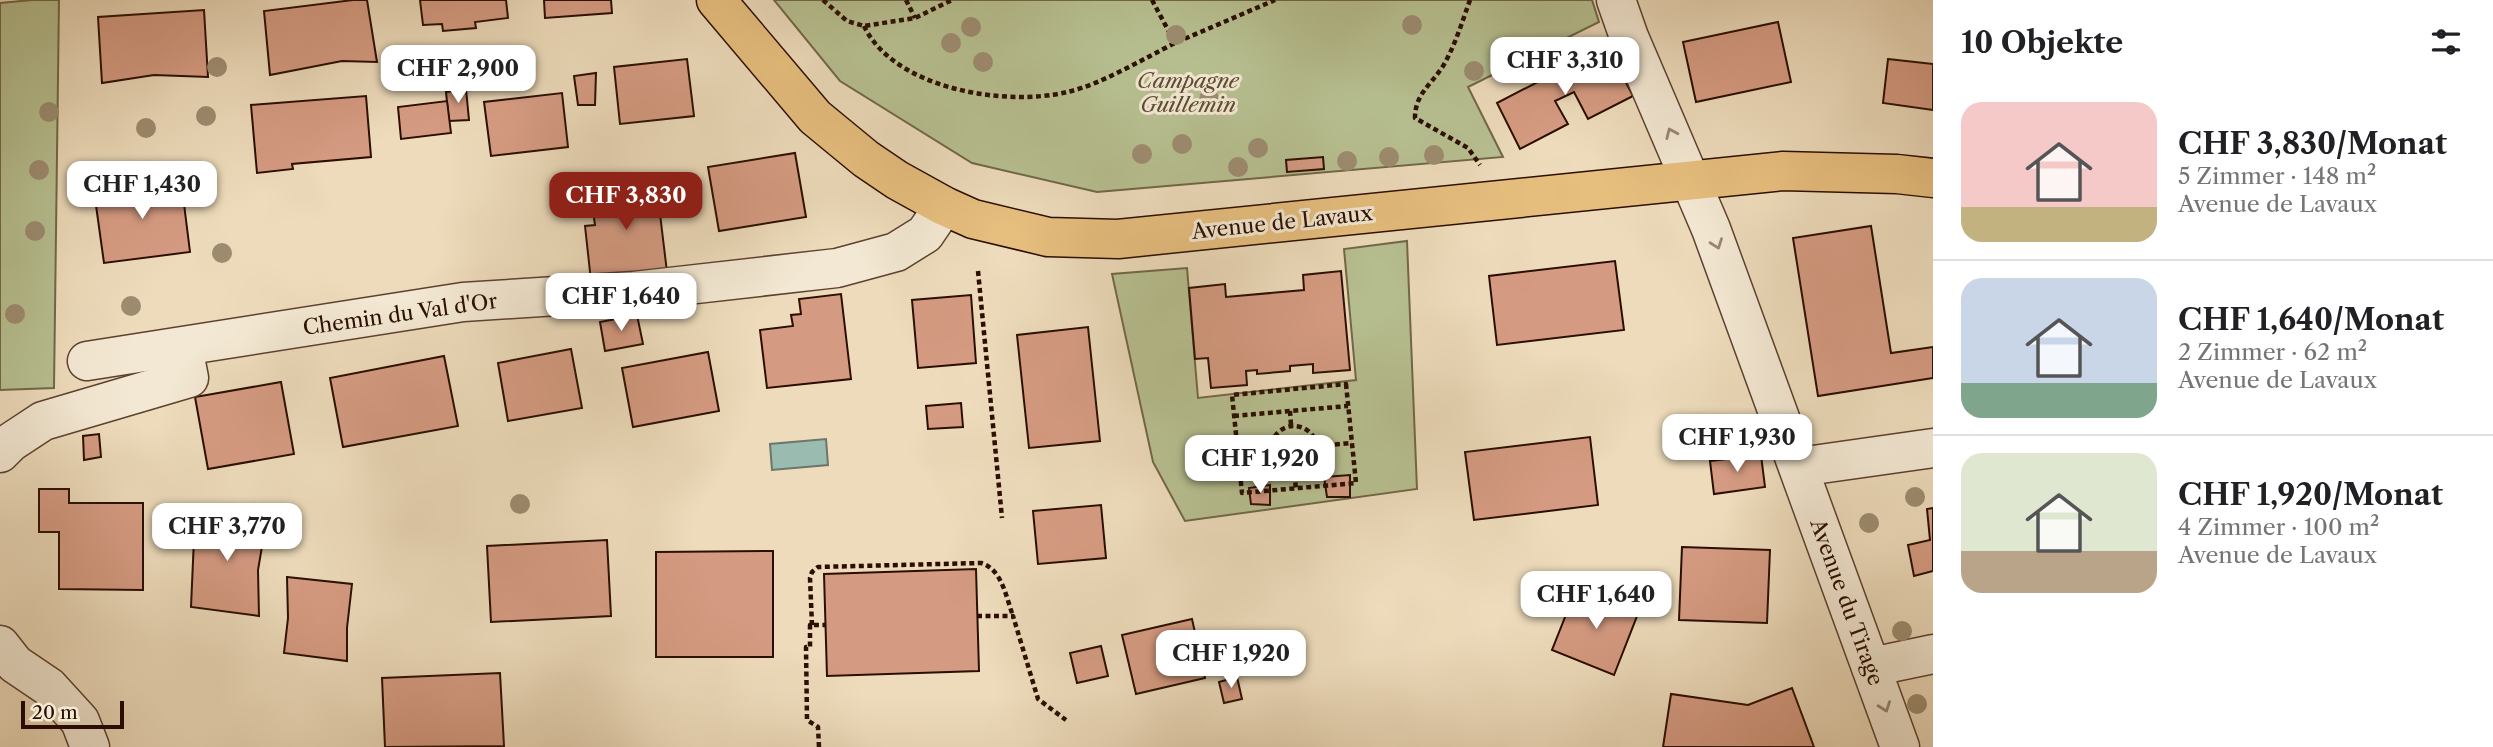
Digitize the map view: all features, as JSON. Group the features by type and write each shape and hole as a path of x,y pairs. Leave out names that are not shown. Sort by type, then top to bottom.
{"main road":[{"name":"Avenue de Lavaux","path":"716,0 815,117 866,159 943,206 973,219 1048,237 1118,239 1783,171 1897,174 1933,178"}],"street":[{"name":"Avenue du Tirage","path":"1616,0 1692,181 1900,747"},
{"name":"Chemin du Val d'Or","path":"87,361 463,302 634,291 837,268 896,252 925,234 943,206"},
{"path":"0,453 11,442 43,421 189,378 183,347"},
{"path":"1798,467 1933,448"},
{"path":"0,645 15,664 49,687 80,721 90,747"},
{"path":"1871,667 1933,654"}],"path":[{"path":"823,0 847,21 864,26 915,18 952,0"},
{"path":"906,0 915,18"},
{"path":"1152,0 1175,43"},
{"path":"864,26 872,43 910,71 952,89 1023,99 1068,92 1275,0"},
{"path":"1470,0 1442,67 1418,98 1415,118 1468,148 1480,165"},
{"path":"978,271 1002,518"},
{"path":"1346,384 1348,406 1356,483 1241,493 1232,395 1346,384"},
{"path":"1234,416 1348,406"},
{"path":"1290,411 1291,425"},
{"path":"1291,425 1309,430 1318,446 1313,464 1294,474 1278,468 1269,451 1275,433 1291,425"},
{"path":"1318,446 1352,443"},
{"path":"1238,454 1269,451"},
{"path":"1294,474 1296,488"},
{"path":"819,747 818,727 807,720 806,647 810,647 812,625 810,578 812,572 818,568 981,563 990,566 997,573 1013,616 1038,699 1066,720"},
{"path":"977,616 1013,616"},
{"path":"812,625 826,625"}],"green space":[{"path":"59,0 54,388 0,390 0,3"},
{"name":"Campagne Guillemin","path":"774,0 1592,0 1599,22 1468,87 1503,157 1097,192 972,163 840,81"},
{"path":"1407,241 1417,489 1185,521 1153,462 1112,274 1187,268 1198,398 1356,380 1344,249"}],"water":[{"path":"826,439 828,465 772,470 770,444"}],"building":[{"path":"367,0 377,62 342,61 270,75 264,11"},
{"path":"420,0 506,0 508,18 475,22 476,28 443,31 442,24 423,25"},
{"path":"544,0 611,0 612,13 545,18"},
{"path":"204,10 208,77 154,75 102,83 98,17"},
{"path":"1778,22 1791,82 1696,102 1683,42"},
{"path":"1607,46 1633,96 1588,119 1574,92 1555,101 1568,124 1520,149 1497,103"},
{"path":"427,50 429,67 397,70 395,54"},
{"path":"687,59 694,116 620,124 614,67"},
{"path":"1888,59 1933,64 1933,110 1883,103"},
{"path":"596,73 595,105 578,105 574,76"},
{"path":"466,89 469,120 449,121 446,92"},
{"path":"562,93 568,147 491,156 484,102"},
{"path":"366,96 371,157 292,164 293,169 257,173 251,105"},
{"path":"447,101 451,133 401,139 398,107"},
{"path":"795,153 806,217 719,231 708,167"},
{"path":"1323,157 1324,169 1287,172 1286,160"},
{"path":"181,180 190,252 104,263 94,191"},
{"path":"656,181 667,272 591,281 585,226 595,225 590,189"},
{"path":"1871,226 1891,353 1933,347 1933,378 1818,396 1793,238"},
{"path":"1615,261 1624,330 1497,345 1489,276"},
{"path":"1341,271 1350,370 1313,373 1313,364 1290,366 1290,371 1257,374 1257,370 1246,371 1247,385 1211,388 1208,358 1195,359 1189,288 1225,284 1226,297 1304,290 1303,275"},
{"path":"841,294 851,379 767,388 760,330 793,326 791,315 801,314 799,299"},
{"path":"971,295 976,363 918,368 912,300"},
{"path":"637,315 643,344 605,351 600,322"},
{"path":"1088,327 1100,441 1029,448 1017,335"},
{"path":"571,349 582,408 508,421 498,363"},
{"path":"708,352 719,411 633,427 622,368"},
{"path":"444,356 458,426 343,447 330,378"},
{"path":"281,382 294,454 208,469 195,397"},
{"path":"961,403 963,427 928,429 926,406"},
{"path":"99,434 101,457 84,460 83,436"},
{"path":"1590,437 1598,505 1474,520 1465,452"},
{"path":"1761,455 1765,487 1714,494 1710,461"},
{"path":"1350,475 1350,497 1327,497 1324,477"},
{"path":"1270,485 1270,505 1251,504 1249,488"},
{"path":"39,489 69,489 69,503 143,503 143,590 59,589 59,532 39,532"},
{"path":"1101,505 1106,558 1038,564 1033,511"},
{"path":"1933,508 1933,571 1914,576 1908,545 1930,540 1927,509"},
{"path":"195,516 267,517 258,570 259,616 191,607"},
{"path":"607,540 611,616 491,622 487,546"},
{"path":"1682,547 1770,550 1767,623 1679,620"},
{"path":"773,551 773,657 656,657 656,552"},
{"path":"976,569 979,671 827,676 824,574"},
{"path":"287,577 352,584 347,628 347,661 284,653 288,618"},
{"path":"1577,587 1639,611 1614,675 1552,650"},
{"path":"1192,619 1205,678 1136,694 1122,635"},
{"path":"1101,646 1108,676 1077,683 1070,653"},
{"path":"500,673 504,746 385,747 382,678"},
{"path":"1237,677 1242,699 1224,703 1219,682"},
{"path":"1792,688 1814,747 1663,747 1671,694 1748,705"}]}
